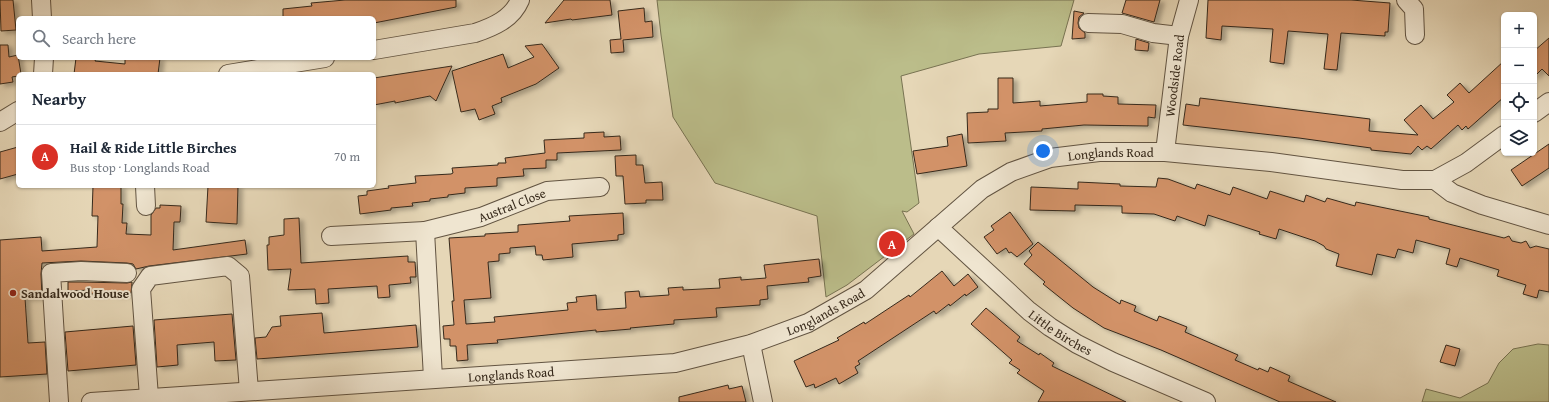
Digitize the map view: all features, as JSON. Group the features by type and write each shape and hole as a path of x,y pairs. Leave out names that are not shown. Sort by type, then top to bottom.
{"street":[{"path":"41,0 42,16"},
{"path":"376,50 475,33 491,28 504,20 514,10 520,0"},
{"name":"Woodside Road","path":"1165,152 1179,36 1189,0"},
{"path":"1406,0 1414,9 1415,35"},
{"path":"1088,23 1122,24 1153,33 1179,36"},
{"path":"43,72 44,60"},
{"path":"240,72 313,60"},
{"path":"1537,111 1549,102"},
{"path":"0,122 16,112"},
{"path":"1501,137 1466,162 1435,180 1452,193 1482,205 1549,225"},
{"name":"Longlands Road","path":"91,402 675,363 751,344 808,323 866,290 982,189 1011,172 1050,158 1098,152 1165,152 1270,162 1402,180 1435,180"},
{"name":"Austral Close","path":"331,236 425,231 481,216 547,191 600,187"},
{"path":"145,188 146,206"},
{"name":"Little Birches","path":"938,227 1029,311 1050,327 1077,344 1113,362 1206,402"},
{"path":"425,231 433,378"},
{"path":"149,397 141,289 150,276 228,266 240,276 249,391"},
{"path":"59,402 51,273 81,271 127,274"},
{"path":"751,344 762,402"}],"green space":[{"path":"657,0 1074,0 1061,46 979,54 901,76 919,203 907,212 902,211 914,234 847,285 826,297 817,216 715,183 673,117"},
{"path":"1538,344 1549,345 1549,402 1422,402 1426,389 1460,398 1488,383 1499,363 1513,349"}],"building":[{"path":"0,0 13,0 16,30 1,31"},
{"path":"345,0 456,0 456,7 376,23 376,16 283,16 283,9 312,6 311,3"},
{"path":"564,0 610,0 612,15 545,23"},
{"path":"1126,0 1160,0 1154,22 1122,13"},
{"path":"1208,0 1351,0 1390,3 1388,32 1385,32 1385,36 1341,33 1337,70 1324,69 1328,34 1288,31 1284,64 1270,62 1273,29 1222,26 1221,40 1206,38"},
{"path":"644,8 645,22 652,21 653,37 623,40 624,52 611,53 610,40 621,39 618,11"},
{"path":"1074,11 1084,13 1079,17 1078,23 1079,28 1085,33 1085,38 1072,39"},
{"path":"1549,38 1549,76 1542,69 1537,74 1537,48"},
{"path":"1136,39 1149,43 1148,51 1135,50"},
{"path":"542,44 559,68 536,84 501,98 502,102 492,106 495,114 479,120 475,109 461,112 452,71 503,54 508,68 534,57 525,46"},
{"path":"0,45 8,45 9,57 16,55 16,60 19,60 21,72 16,72 16,76 12,77 13,82 0,84"},
{"path":"76,60 95,60 125,64 125,60 160,60 158,72 74,72"},
{"path":"1501,64 1501,100 1468,129 1466,126 1462,130 1458,125 1431,149 1427,146 1422,150 1418,146 1411,154 1371,150 1371,148 1299,138 1183,125 1186,104 1199,106 1200,98 1370,119 1369,131 1418,135 1404,120 1421,105 1433,119 1454,102 1447,95 1460,83 1469,93"},
{"path":"452,66 436,101 430,96 395,103 395,101 376,105 376,78"},
{"path":"998,78 1013,78 1013,103 1040,101 1040,106 1087,102 1087,94 1103,94 1103,96 1118,97 1118,104 1156,105 1155,118 1148,117 1148,126 1084,125 1042,129 1042,131 1005,133 1006,141 968,143 967,113 988,112 988,109 998,109"},
{"path":"604,132 604,137 620,136 621,150 557,153 557,160 546,160 546,168 523,169 524,176 497,178 497,186 465,188 465,193 430,199 430,201 412,203 413,206 391,208 391,210 360,214 358,196 367,195 367,191 389,188 388,186 416,183 415,176 451,174 453,173 452,168 498,165 498,163 506,163 505,158 545,153 544,140 584,138 584,133"},
{"path":"962,134 967,166 917,174 913,151 948,146 947,137"},
{"path":"1549,144 1549,168 1522,186 1511,170 1531,156 1537,156 1537,152"},
{"path":"16,148 16,175 0,179 0,152"},
{"path":"636,155 636,165 643,165 645,183 662,182 663,200 646,200 646,203 625,204 623,176 616,176 615,156"},
{"path":"1158,178 1168,179 1195,189 1197,184 1230,195 1233,187 1267,199 1270,191 1304,202 1306,195 1325,202 1327,198 1355,206 1356,202 1429,217 1429,219 1504,238 1509,236 1512,241 1521,243 1526,241 1530,248 1536,246 1549,249 1549,292 1539,290 1537,298 1523,294 1526,285 1497,276 1499,270 1460,258 1457,267 1446,264 1450,249 1416,240 1413,253 1398,249 1395,258 1377,254 1372,275 1336,266 1339,254 1326,249 1324,246 1315,241 1279,229 1276,239 1259,234 1260,232 1208,215 1205,226 1177,216 1175,221 1154,214 1122,213 1122,206 1075,205 1075,211 1030,210 1031,187 1078,189 1078,182 1120,184 1120,186 1156,187"},
{"path":"93,188 121,188 121,204 123,204 122,223 127,223 126,234 151,235 151,215 156,208 160,208 160,205 181,206 180,222 174,222 173,250 245,240 247,254 149,266 136,269 133,264 127,263 81,261 42,263 42,297 25,298 28,343 45,342 47,374 0,377 0,240 41,237 42,251 97,247 98,216 92,216"},
{"path":"208,188 238,188 237,224 206,222"},
{"path":"1010,212 1033,244 1017,257 1011,252 1009,253 1006,248 997,254 984,237 994,230 991,226"},
{"path":"623,213 624,234 618,235 618,240 572,244 573,257 543,260 542,255 536,255 535,246 510,248 510,253 499,254 499,261 488,262 491,298 464,300 466,324 495,322 494,317 568,310 567,303 577,302 576,297 596,295 597,310 626,308 625,292 639,291 640,297 669,295 668,288 683,287 683,290 720,288 719,279 741,277 741,280 766,278 764,265 819,259 821,276 808,278 809,282 767,286 768,299 760,300 760,305 716,308 717,317 674,320 674,324 630,328 631,329 596,332 596,330 497,340 498,343 467,345 468,360 457,361 456,346 450,346 450,339 444,339 443,326 454,325 452,301 454,301 449,238 518,232 518,225 570,221 569,216"},
{"path":"299,218 301,263 408,256 408,262 415,262 416,277 410,277 411,283 389,285 390,297 378,298 377,286 328,289 329,303 316,304 315,289 288,290 291,269 268,270 267,245 269,245 269,237 284,235 284,219"},
{"path":"1038,242 1093,287 1120,304 1121,300 1136,306 1134,311 1157,321 1159,316 1187,327 1185,332 1238,355 1235,360 1258,370 1259,368 1268,372 1270,367 1290,376 1288,381 1336,402 1280,402 1161,350 1104,328 1073,308 1043,284 1045,282 1024,264 1032,255 1029,251"},
{"path":"942,271 954,286 968,274 978,287 966,296 965,294 950,306 949,304 936,314 934,311 858,361 860,364 855,367 858,373 839,384 836,378 815,388 814,384 806,387 794,361 839,340 837,338 864,322 865,324 909,295 910,297"},
{"path":"68,282 132,283 131,293 116,295 115,292 91,294 91,290 68,291"},
{"path":"986,308 1020,337 1017,341 1039,355 1040,353 1054,363 1052,366 1126,402 1038,402 1044,391 1017,373 1020,370 1009,363 1012,360 971,324"},
{"path":"322,313 324,333 416,325 418,347 257,359 255,338 266,337 272,327 281,326 280,316"},
{"path":"232,314 236,360 215,361 214,342 177,345 178,365 157,367 154,320"},
{"path":"133,326 136,365 68,371 65,332"},
{"path":"1446,345 1460,349 1455,366 1440,362"},
{"path":"728,385 729,389 742,386 746,402 679,402 679,397"}],"place":[{"name":"Hail & Ride Little Birches","path":"892,244"},
{"name":"Sandalwood House","path":"13,293"}]}
